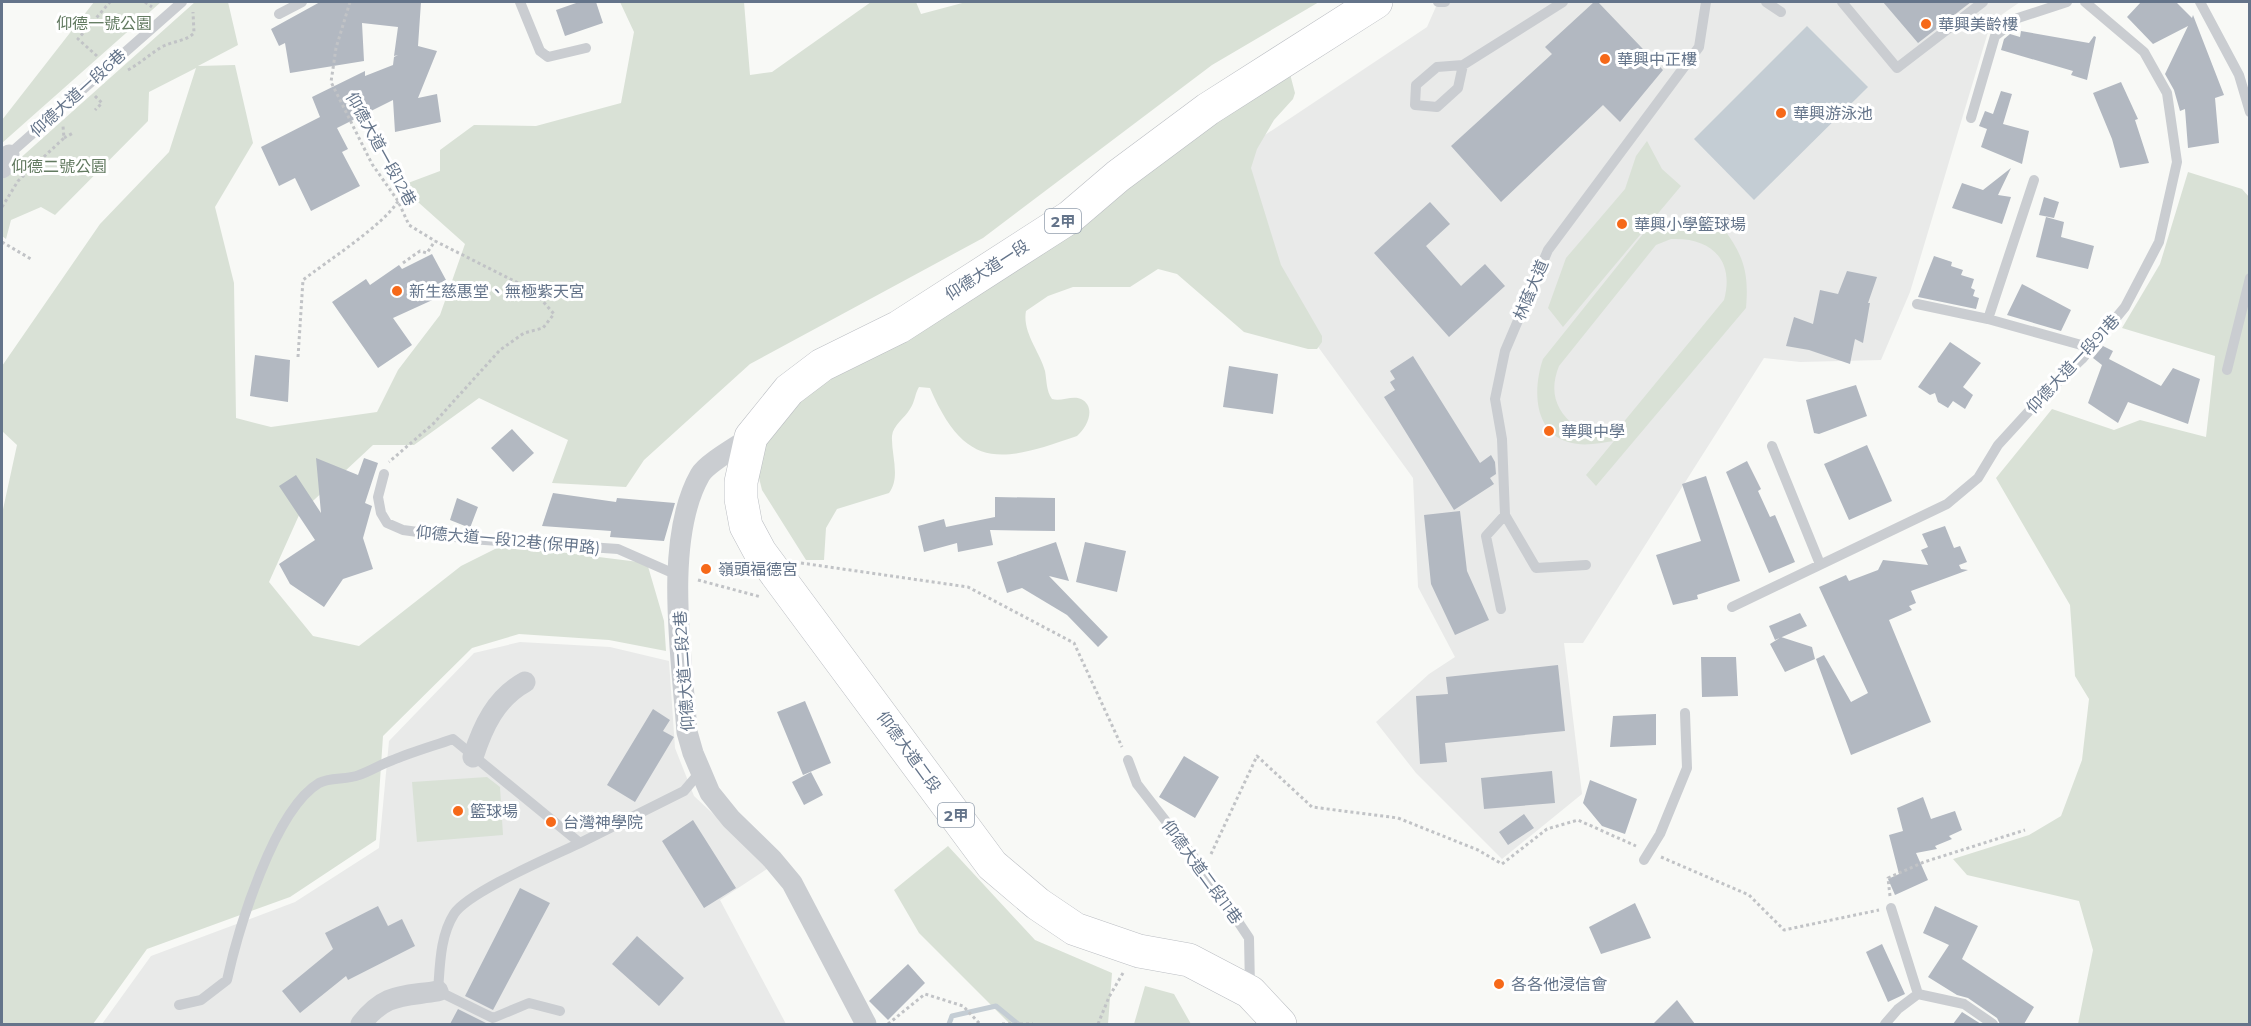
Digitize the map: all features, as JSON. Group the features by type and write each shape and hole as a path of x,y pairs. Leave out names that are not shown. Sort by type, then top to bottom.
{"main road":[{"name":"仰德大道一段","path":"751,437 777,401 808,373 899,327 1060,223 1118,176 1208,109 1376,2"},
{"name":"仰德大道二段","path":"751,437 741,492 746,526 752,538 798,604 992,865 1038,904 1075,929 1139,951 1189,960 1250,992 1280,1024"}],"street":[{"name":"仰德大道二段2巷","path":"751,437 700,473 685,513 677,574 687,732 710,793 730,819 772,859 792,883 866,1024"},
{"path":"473,757 484,723 512,690 525,682"},
{"path":"361,1024 384,1000 438,991"}],"lane":[{"name":"仰德大道一段6巷","path":"4,161 182,2"},
{"path":"279,14 302,2"},
{"path":"520,2 540,51 548,57 586,48"},
{"path":"1438,2 1444,2"},
{"path":"1463,65 1458,88 1437,107 1415,105 1416,85 1437,67 1463,65 1563,2"},
{"name":"林蔭大道","path":"1586,565 1536,568 1505,515 1502,439 1495,399 1505,351 1548,250 1699,47 1706,2"},
{"path":"1766,2 1780,12"},
{"path":"1842,2 1897,68 1983,2"},
{"path":"1971,118 1995,36 2018,18 2067,2"},
{"name":"仰德大道一段91巷","path":"1732,607 1947,504 1978,478 1998,445 2040,399 2092,348 2125,307 2159,242 2177,162 2167,93 2144,52 2085,2"},
{"path":"2200,2 2240,75 2250,112"},
{"path":"1988,319 2034,180"},
{"path":"2227,370 2250,278"},
{"path":"1917,304 1988,319 2092,348"},
{"path":"1772,446 1820,564"},
{"name":"仰德大道一段12巷(保甲路)","path":"384,474 378,498 381,513 387,523 403,530 470,539 618,549 677,574"},
{"path":"1501,609 1486,536 1505,515"},
{"path":"1647,856 1660,834 1687,768 1685,713"},
{"path":"178,1005 201,1000 227,980 233,952 262,867 304,794 321,782 358,776 392,760 453,739 580,843"},
{"name":"仰德大道二段11巷","path":"1128,760 1137,784 1203,869 1249,938 1250,992"},
{"path":"560,1011 529,1003 494,1018 438,991 445,934 455,911 479,893 684,791 701,771"},
{"path":"1891,908 1918,994"},
{"path":"1885,1024 1898,1009 1918,994 1964,1004 1993,1024"}],"path":[{"path":"97,56 78,39 110,2"},
{"path":"146,2 152,7"},
{"name":"仰德大道一段12巷","path":"350,2 336,48 331,82 372,164 398,201 409,225 435,241 534,291 554,314 543,328 524,333 500,350 434,423 390,459 384,474"},
{"path":"123,74 159,48 173,41 188,39 194,33 195,22"},
{"path":"87,102 95,95 102,103 95,110"},
{"path":"62,124 64,138"},
{"path":"2,207 18,181 64,138 73,133"},
{"path":"298,357 303,280 370,229 393,209 398,201"},
{"path":"403,263 420,251 427,253 435,241"},
{"path":"2,242 31,259"},
{"path":"801,563 968,587 1074,643 1128,760"},
{"path":"677,574 772,600"},
{"path":"1203,869 1257,756 1312,807 1398,818 1478,850 1502,864 1547,829 1578,820 1647,856 1749,895 1785,930 1891,908 1888,878 1924,862 2025,830"},
{"path":"1098,1024 1109,997 1125,970"},
{"path":"888,1024 925,994 963,1006 980,1024"},
{"path":"1002,1024 1034,1024"}],"shaded area":[{"name":"華興中學","path":"1438,2 2020,2 1991,22 1910,292 1881,360 1800,362 1764,358 1583,643 1564,643 1582,794 1502,859 1416,773 1376,722 1429,674 1455,657 1418,587 1413,478 1274,286 1232,157 1427,27"},
{"name":"華興游泳池","path":"1807,26 1868,87 1754,200 1694,139"},
{"name":"台灣神學院","path":"520,642 610,647 669,661 675,748 694,796 754,852 767,869 720,900 786,1024 102,1024 151,956 295,902 379,848 389,741 474,653"}],"green space":[{"name":"仰德一號公園","path":"94,2 161,2 2,143 2,120"},
{"name":"仰德二號公園","path":"195,2 228,2 238,45 198,66 235,65 253,143 215,207 234,283 236,418 271,427 377,412 398,370 440,315 465,244 400,186 440,171 440,150 474,125 536,126 621,103 634,32 620,2 744,2 750,75 772,72 871,2 916,2 921,14 966,2 1319,2 1212,65 983,238 750,364 644,460 626,487 552,483 568,440 479,398 414,445 373,445 300,513 269,582 313,636 359,646 461,566 503,545 647,563 664,621 666,651 609,640 519,634 472,648 383,736 376,840 290,897 147,949 93,1024 2,1024 2,514 17,445 2,431 2,366 100,224 169,152 196,68 149,92 148,121 55,215 41,207 11,220 6,239 2,236 2,181 7,170"},
{"path":"1290,74 1295,93 1293,99 1274,120 1257,149 1251,168 1281,265 1322,336 1322,342 1317,349 1308,349 1244,332 1177,274 1158,269 1130,287 1073,287 1048,296 1026,311 1025,319 1032,342 1043,364 1052,399 1078,398 1089,407 1089,418 1081,432 1077,436 1027,451 1007,454 989,453 973,447 958,435 930,388 919,387 912,406 893,432 895,473 893,487 889,493 837,509 826,528 824,560 806,560 762,490 758,474 759,439 795,390"},
{"name":"華興小學籃球場","path":"1647,141 1662,169 1681,186 1563,327 1548,308 1566,258 1625,189 1636,156"},
{"path":"2188,172 2242,189 2250,198 2249,1024 2078,1024 2093,950 2079,901 1967,875 1953,859 2029,835 2061,816 2082,760 2089,699 2075,676 2070,605 1996,478 2052,409 2114,430 2140,420 2206,437 2215,356 2122,328 2160,264"},
{"path":"1674,223 1704,223 1723,228 1736,247 1744,265 1747,285 1746,308 1596,486 1586,475 1614,441 1580,444 1568,442 1556,436 1542,419 1539,407 1537,395 1540,370 1543,359 1647,229","holes":["1671,239 1685,239 1708,247 1723,263 1727,286 1724,300 1622,424 1576,427 1563,414 1556,400 1554,384 1559,366 1656,245"]},
{"name":"籃球場","path":"487,777 500,787 503,835 417,842 412,782"},
{"path":"948,846 1035,940 1112,973 1108,1024 1010,1024 919,933 894,890"},
{"path":"1145,986 1174,994 1191,1024 1134,1024"}],"building":[{"path":"320,2 421,2 418,46 437,51 418,98 437,94 441,122 395,132 393,100 337,128 348,149 342,152 360,186 311,211 295,178 279,186 261,147 320,117 312,97 365,71 365,76 393,65 394,57 398,55 394,56 398,27 362,23 364,61 290,73 285,43 279,46 271,29"},
{"path":"579,2 596,2 603,23 565,36 556,10"},
{"path":"1594,2 1598,2 1663,70 1620,122 1603,105 1501,202 1451,146 1552,54 1545,47"},
{"name":"華興美齡樓","path":"1883,2 1971,2 1918,43"},
{"path":"2141,2 2176,2 2192,18 2193,15 2224,95 2215,98 2219,143 2188,148 2185,109 2180,111 2174,90 2165,74 2188,26 2153,44 2127,17"},
{"path":"2021,31 2089,43 2094,36 2096,37 2087,80 2071,75 2073,71 2001,50 2004,39 2010,34 2020,37"},
{"path":"2121,82 2138,119 2135,120 2149,163 2120,168 2112,139 2093,93"},
{"path":"2001,91 2012,94 2003,124 2029,131 2022,164 1981,147 1987,129 1979,126 1985,111 1993,114"},
{"path":"2011,168 1998,195 2011,197 2002,224 1952,208 1962,183 1983,190"},
{"path":"2044,197 2059,202 2054,218 2039,215"},
{"path":"1430,202 1450,224 1426,246 1461,286 1485,264 1505,286 1449,337 1374,253"},
{"path":"2046,217 2064,222 2061,237 2094,246 2088,269 2036,257"},
{"path":"432,254 446,280 434,287 439,297 393,318 412,345 378,368 332,302 366,279 370,285 399,265 402,269"},
{"path":"1934,256 1952,262 1951,266 1963,270 1961,275 1974,279 1971,288 1975,290 1973,296 1979,298 1976,309 1918,297"},
{"path":"1847,271 1877,277 1868,303 1870,303 1863,343 1855,339 1850,364 1809,350 1786,346 1794,317 1813,324 1820,290 1838,294"},
{"path":"2022,284 2071,310 2061,331 2007,315"},
{"path":"1950,342 1981,363 1963,387 1973,395 1965,409 1953,401 1948,408 1938,402 1935,393 1930,395 1918,387"},
{"path":"2103,346 2113,351 2109,359 2161,386 2173,368 2200,379 2188,424 2128,402 2118,423 2088,403 2102,365 2093,358"},
{"path":"255,355 290,360 288,402 250,396"},
{"path":"1413,356 1480,463 1491,455 1495,462 1496,474 1490,478 1494,484 1454,510 1384,397 1395,390 1390,382 1395,379 1390,371"},
{"path":"1229,366 1278,374 1273,414 1223,407"},
{"path":"1856,385 1867,416 1819,434 1814,433 1806,400"},
{"path":"512,429 534,453 513,472 491,448"},
{"path":"1867,445 1892,501 1849,520 1824,464"},
{"path":"316,458 358,475 364,458 378,463 365,503 372,506 363,538 373,569 343,579 324,607 290,584 279,564 315,540 279,486 296,475 321,513"},
{"path":"1747,461 1761,489 1758,491 1770,517 1775,515 1795,562 1769,573 1726,472"},
{"path":"1706,476 1740,581 1697,595 1698,599 1673,605 1656,555 1701,541 1682,484"},
{"path":"553,493 616,502 617,498 675,503 664,541 610,537 611,531 542,526"},
{"path":"995,497 1055,498 1055,531 990,530 993,545 958,552 957,543 924,552 918,526 944,519 946,527 995,517"},
{"path":"457,498 478,507 470,528 450,520"},
{"path":"1460,511 1467,571 1489,620 1455,635 1431,584 1424,515"},
{"path":"1945,526 1954,548 1960,546 1967,562 1959,565 1961,569 1968,570 1911,591 1916,603 1909,606 1912,610 1889,620 1931,722 1851,755 1816,659 1824,655 1851,702 1868,693 1819,587 1846,575 1849,581 1878,570 1883,560 1928,565 1921,550 1928,547 1922,534"},
{"path":"1056,542 1069,581 1049,576 1108,637 1098,647 1067,615 1022,588 1007,593 997,562"},
{"path":"1085,542 1126,551 1117,592 1076,582"},
{"path":"1800,613 1807,626 1775,640 1769,626"},
{"path":"1781,637 1812,647 1815,659 1785,672 1770,644"},
{"path":"1701,657 1736,657 1738,696 1702,697"},
{"path":"1558,665 1565,731 1445,743 1447,762 1420,764 1416,696 1448,694 1446,677"},
{"path":"805,701 831,763 803,775 777,712"},
{"path":"653,709 670,720 663,731 674,737 635,802 607,785"},
{"path":"1656,714 1656,745 1610,747 1613,716"},
{"path":"1184,756 1219,777 1195,818 1159,797"},
{"path":"1552,771 1555,803 1484,809 1481,778"},
{"path":"811,772 823,795 804,805 792,782"},
{"path":"1590,780 1637,799 1625,834 1602,826 1583,803"},
{"path":"1923,797 1931,819 1955,811 1962,830 1949,836 1952,839 1935,846 1937,849 1916,853 1928,880 1895,895 1888,879 1899,874 1889,835 1903,831 1897,808"},
{"path":"1524,814 1534,828 1508,845 1499,832"},
{"path":"693,820 736,888 704,908 662,841"},
{"path":"520,888 550,903 493,1010 465,996"},
{"path":"1635,903 1651,938 1601,954 1589,927"},
{"path":"378,906 388,926 402,919 415,946 348,980 346,976 300,1013 282,991 333,949 325,933"},
{"path":"1935,906 1978,926 1962,959 2034,1007 2024,1024 2000,1024 1997,1018 1968,998 1957,995 1928,977 1949,945 1923,933"},
{"path":"637,936 684,978 659,1006 612,964"},
{"path":"1882,944 1905,994 1888,1002 1866,952"},
{"path":"908,964 925,983 888,1020 869,1001"},
{"path":"1677,1000 1695,1024 1653,1024"},
{"path":"458,1009 488,1024 450,1024"},
{"path":"1962,1012 1981,1024 1953,1024"}],"waterway":[{"path":"949,1024 952,1016 996,1006 1018,1024"}],"place":[{"name":"華興美齡樓","path":"1926,24"},
{"name":"華興中正樓","path":"1605,59"},
{"name":"華興游泳池","path":"1781,113"},
{"name":"華興小學籃球場","path":"1622,224"},
{"name":"新生慈惠堂、無極紫天宮","path":"397,291"},
{"name":"華興中學","path":"1549,431"},
{"name":"嶺頭福德宮","path":"706,569"},
{"name":"籃球場","path":"458,811"},
{"name":"台灣神學院","path":"551,822"},
{"name":"各各他浸信會","path":"1499,984"}]}
